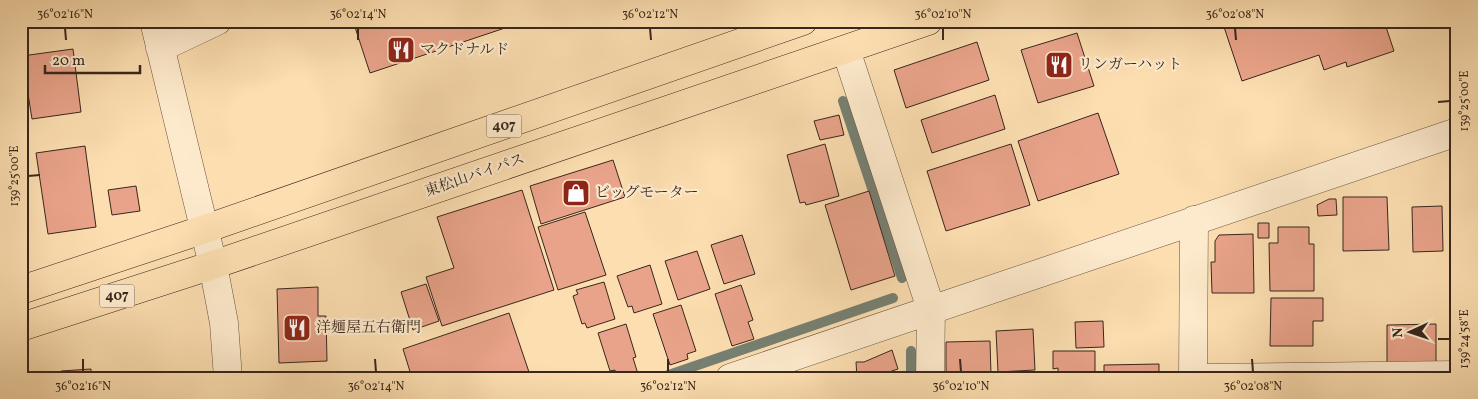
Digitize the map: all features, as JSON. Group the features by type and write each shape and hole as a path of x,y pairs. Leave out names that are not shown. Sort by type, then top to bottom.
{"highway":[{"name":"407","path":"21,290 205,229 803,21"},
{"name":"東松山バイパス","path":"21,327 213,265 928,21"}],"street":[{"path":"154,21 213,265 224,323 228,378"},
{"path":"160,48 217,21"},
{"path":"846,50 930,309 930,378"},
{"path":"730,378 1457,132"},
{"path":"1193,378 1194,220"},
{"path":"1201,378 1457,374"}],"building":[{"name":"マクドナルド","path":"353,21 506,21 508,27 370,73"},
{"path":"1222,21 1384,21 1394,51 1347,67 1346,62 1324,70 1319,55 1242,81"},
{"path":"1077,33 1094,86 1038,103 1021,50"},
{"path":"977,42 989,80 906,108 894,70"},
{"path":"73,49 81,112 32,119 22,56"},
{"path":"995,95 1005,129 932,153 921,120"},
{"path":"1098,113 1119,174 1038,201 1018,141"},
{"path":"839,115 844,135 820,140 814,121"},
{"path":"825,144 839,196 806,205 805,202 800,203 787,155"},
{"path":"1011,144 1030,205 946,231 927,171"},
{"path":"85,146 96,227 48,234 36,153"},
{"path":"613,160 625,197 541,224 530,186"},
{"path":"136,186 140,211 112,215 108,190"},
{"path":"522,190 554,290 442,326 426,277 454,268 437,217"},
{"path":"869,191 895,276 851,290 825,205"},
{"path":"1343,197 1387,197 1389,250 1343,251"},
{"path":"1329,199 1336,199 1337,215 1318,216 1317,205"},
{"path":"1442,206 1443,251 1413,252 1412,207"},
{"path":"585,212 606,275 558,290 538,227"},
{"path":"1258,223 1269,223 1269,238 1258,238"},
{"path":"1278,227 1309,227 1309,244 1314,244 1314,291 1270,291 1269,243 1278,243"},
{"path":"1253,234 1254,293 1212,293 1211,262 1215,262 1215,241 1219,235"},
{"path":"742,235 755,274 724,284 711,245"},
{"path":"697,251 710,289 678,300 665,261"},
{"path":"650,265 662,304 634,313 632,306 628,307 617,276"},
{"path":"604,282 615,319 587,328 585,323 582,324 573,296 578,294 576,290"},
{"path":"426,284 439,321 413,330 401,292"},
{"path":"741,285 753,320 748,322 754,339 732,346 715,294"},
{"path":"318,287 318,316 326,316 327,361 279,363 277,289"},
{"path":"1271,298 1323,298 1323,321 1313,321 1313,346 1270,346"},
{"path":"681,305 696,351 687,354 688,359 670,365 653,314"},
{"path":"509,313 531,378 412,378 403,349"},
{"path":"1103,321 1104,347 1076,348 1075,322"},
{"path":"626,324 636,357 633,358 638,374 617,378 615,370 610,371 598,333"},
{"path":"1436,324 1436,367 1387,368 1387,325"},
{"path":"1033,329 1035,370 998,372 996,331"},
{"path":"990,341 991,375 946,378 946,342"},
{"path":"892,350 898,369 880,375 880,378 857,378 856,362 864,362"},
{"path":"1053,351 1095,351 1095,378 1058,378 1058,368 1053,369"},
{"path":"1159,364 1159,378 1104,378 1104,365"},
{"path":"91,369 91,378 62,378 61,371"}],"waterway":[{"path":"843,101 902,278"},
{"path":"660,378 893,298"},
{"path":"911,351 911,378"}],"place":[{"name":"マクドナルド","path":"401,50"},
{"name":"リンガーハット","path":"1059,65"},
{"name":"ビッグモーター","path":"576,193"},
{"name":"洋麺屋五右衛門","path":"297,328"}]}
